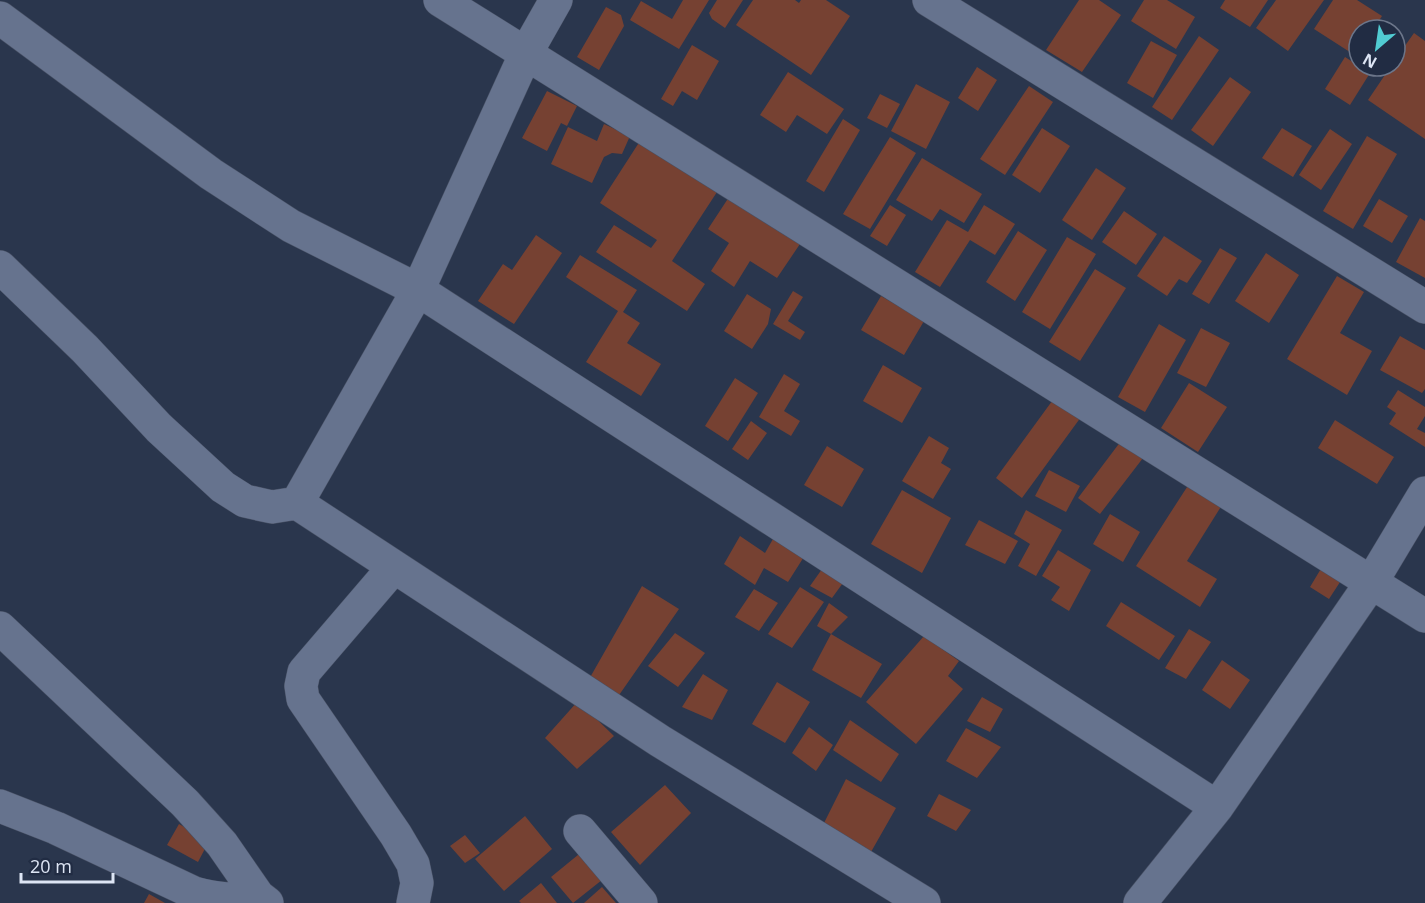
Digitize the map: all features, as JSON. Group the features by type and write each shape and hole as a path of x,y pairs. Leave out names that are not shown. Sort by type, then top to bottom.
{"street":[{"path":"440,0 1425,616"},
{"path":"297,503 418,290 526,53 556,0"},
{"path":"929,0 1425,307"},
{"path":"0,18 211,174 291,226 418,290 1217,807"},
{"path":"0,267 86,349 159,429 223,487 245,501 272,507 297,503 660,741 924,903"},
{"path":"1140,903 1217,807 1371,583 1425,493"},
{"path":"394,567 304,672 301,686 303,699 396,835 413,864 417,883 413,903"},
{"path":"0,628 185,803 222,844 263,899"},
{"path":"0,806 56,828 194,893 233,900 263,899"},
{"path":"580,831 641,903"}],"building":[{"path":"683,0 709,0 679,49 630,20 641,1 672,19"},
{"path":"717,0 743,0 725,28 712,19 709,13"},
{"path":"753,0 795,0 799,3 801,0 826,0 850,16 811,75 736,25"},
{"path":"1079,0 1099,0 1121,15 1082,72 1046,50"},
{"path":"1144,0 1167,0 1195,17 1176,49 1131,21"},
{"path":"1225,0 1268,0 1250,27 1220,8"},
{"path":"1276,0 1324,0 1288,51 1256,28"},
{"path":"1333,0 1357,0 1382,16 1381,18 1347,18 1347,50 1314,29"},
{"path":"606,7 621,15 624,26 599,70 577,57"},
{"path":"1414,33 1425,41 1425,139 1368,100 1383,78 1407,78 1407,43"},
{"path":"1199,36 1219,50 1172,120 1152,107"},
{"path":"1151,41 1177,55 1153,98 1127,83"},
{"path":"692,45 719,61 697,100 682,91 673,106 661,99"},
{"path":"1345,57 1347,58 1347,78 1367,78 1350,105 1325,89"},
{"path":"977,67 997,80 978,111 958,98"},
{"path":"788,72 844,109 827,134 797,115 786,132 760,115"},
{"path":"1230,77 1251,92 1213,146 1191,130"},
{"path":"916,84 950,102 926,149 891,131"},
{"path":"1029,86 1053,102 1005,175 980,159"},
{"path":"547,91 577,106 567,126 561,123 547,151 522,138"},
{"path":"880,94 900,104 887,128 867,118"},
{"path":"843,119 860,130 824,192 806,181"},
{"path":"604,124 630,136 622,154 612,153 604,157 592,183 551,164 568,127 597,141"},
{"path":"1042,128 1070,146 1040,193 1012,175"},
{"path":"1282,128 1312,146 1293,177 1262,158"},
{"path":"1330,129 1352,144 1321,190 1299,175"},
{"path":"1367,136 1397,154 1353,229 1323,211"},
{"path":"890,137 916,153 870,229 843,214"},
{"path":"640,141 717,192 672,261 705,284 687,311 596,252 614,225 651,248 657,240 600,203"},
{"path":"922,158 982,194 964,223 940,209 932,221 896,200"},
{"path":"1096,168 1126,188 1092,240 1062,220"},
{"path":"731,194 802,241 777,278 750,261 734,287 711,271 729,243 708,229"},
{"path":"1379,199 1408,216 1392,243 1363,226"},
{"path":"890,205 906,215 887,246 870,236"},
{"path":"984,205 1015,224 995,255 970,240 940,287 915,272 947,220 968,232"},
{"path":"1124,211 1157,234 1136,265 1102,242"},
{"path":"1420,218 1425,221 1425,278 1396,262"},
{"path":"1018,231 1047,250 1015,301 986,282"},
{"path":"536,235 562,253 514,324 478,301 503,264 512,270"},
{"path":"1164,236 1202,261 1187,283 1179,279 1167,296 1137,276"},
{"path":"1067,237 1096,254 1050,329 1022,312"},
{"path":"1220,248 1237,258 1209,304 1192,294"},
{"path":"1266,253 1299,275 1269,323 1235,301"},
{"path":"580,255 637,290 623,312 640,323 627,343 661,364 641,396 586,362 618,311 566,277"},
{"path":"1095,269 1126,288 1080,361 1049,342"},
{"path":"1337,276 1364,292 1340,333 1372,351 1347,395 1287,359"},
{"path":"793,291 803,297 788,321 805,332 800,340 773,324"},
{"path":"747,294 771,309 768,324 752,349 724,331"},
{"path":"881,296 924,321 904,355 861,330"},
{"path":"1159,324 1186,340 1145,412 1118,397"},
{"path":"1201,328 1230,343 1206,387 1177,373"},
{"path":"1400,336 1425,350 1425,389 1422,393 1380,370"},
{"path":"883,365 922,388 902,423 863,401"},
{"path":"784,374 800,384 784,411 800,421 791,436 759,417"},
{"path":"735,378 758,393 728,441 705,426"},
{"path":"1189,383 1227,407 1198,452 1161,428"},
{"path":"1398,390 1425,407 1425,416 1417,429 1425,433 1425,447 1389,424 1396,413 1387,407"},
{"path":"1055,397 1081,417 1022,498 996,478"},
{"path":"1335,420 1394,457 1377,484 1318,448"},
{"path":"751,421 767,433 748,460 732,449"},
{"path":"929,436 949,448 941,463 951,469 933,499 902,481"},
{"path":"1121,441 1143,458 1100,514 1078,498"},
{"path":"827,446 864,469 842,507 804,485"},
{"path":"1049,470 1080,486 1066,512 1035,496"},
{"path":"1189,484 1222,505 1187,561 1217,579 1200,607 1136,566"},
{"path":"902,490 951,518 922,573 871,544"},
{"path":"1026,510 1062,530 1036,576 1018,566 1030,544 1014,534"},
{"path":"1110,514 1140,532 1123,562 1093,544"},
{"path":"979,520 1018,541 1005,564 965,545"},
{"path":"777,532 807,552 788,582 764,568 755,585 724,564 740,536 765,553"},
{"path":"1058,550 1091,570 1069,611 1051,600 1060,587 1042,576"},
{"path":"827,562 848,576 832,598 810,586"},
{"path":"1322,567 1342,579 1329,599 1310,587"},
{"path":"642,586 679,609 617,698 588,681"},
{"path":"800,587 824,602 792,648 768,634"},
{"path":"754,589 778,603 759,631 735,617"},
{"path":"1121,602 1175,636 1159,660 1106,626"},
{"path":"829,603 848,617 831,634 817,626"},
{"path":"1189,629 1211,642 1186,679 1165,668"},
{"path":"675,633 705,653 678,687 648,666"},
{"path":"831,634 882,664 861,698 812,670"},
{"path":"924,636 959,661 948,676 963,689 916,744 866,702"},
{"path":"1222,660 1250,680 1230,709 1202,690"},
{"path":"703,674 728,690 712,720 682,707"},
{"path":"777,682 810,702 785,743 752,724"},
{"path":"982,697 1003,709 990,732 967,721"},
{"path":"578,701 614,736 577,769 545,738"},
{"path":"850,720 899,754 881,782 833,750"},
{"path":"809,727 833,745 816,771 792,753"},
{"path":"966,728 1001,747 977,778 946,761"},
{"path":"846,779 896,808 867,859 822,827"},
{"path":"665,785 691,813 640,865 611,832"},
{"path":"939,794 971,810 956,831 927,816"},
{"path":"525,816 552,849 504,891 475,859"},
{"path":"179,824 209,841 198,862 167,845"},
{"path":"465,835 480,853 465,863 450,846"},
{"path":"584,850 607,876 573,903 551,877"},
{"path":"541,883 557,903 521,903 519,901"},
{"path":"602,887 616,903 584,903"},
{"path":"149,894 165,903 144,903"}]}
